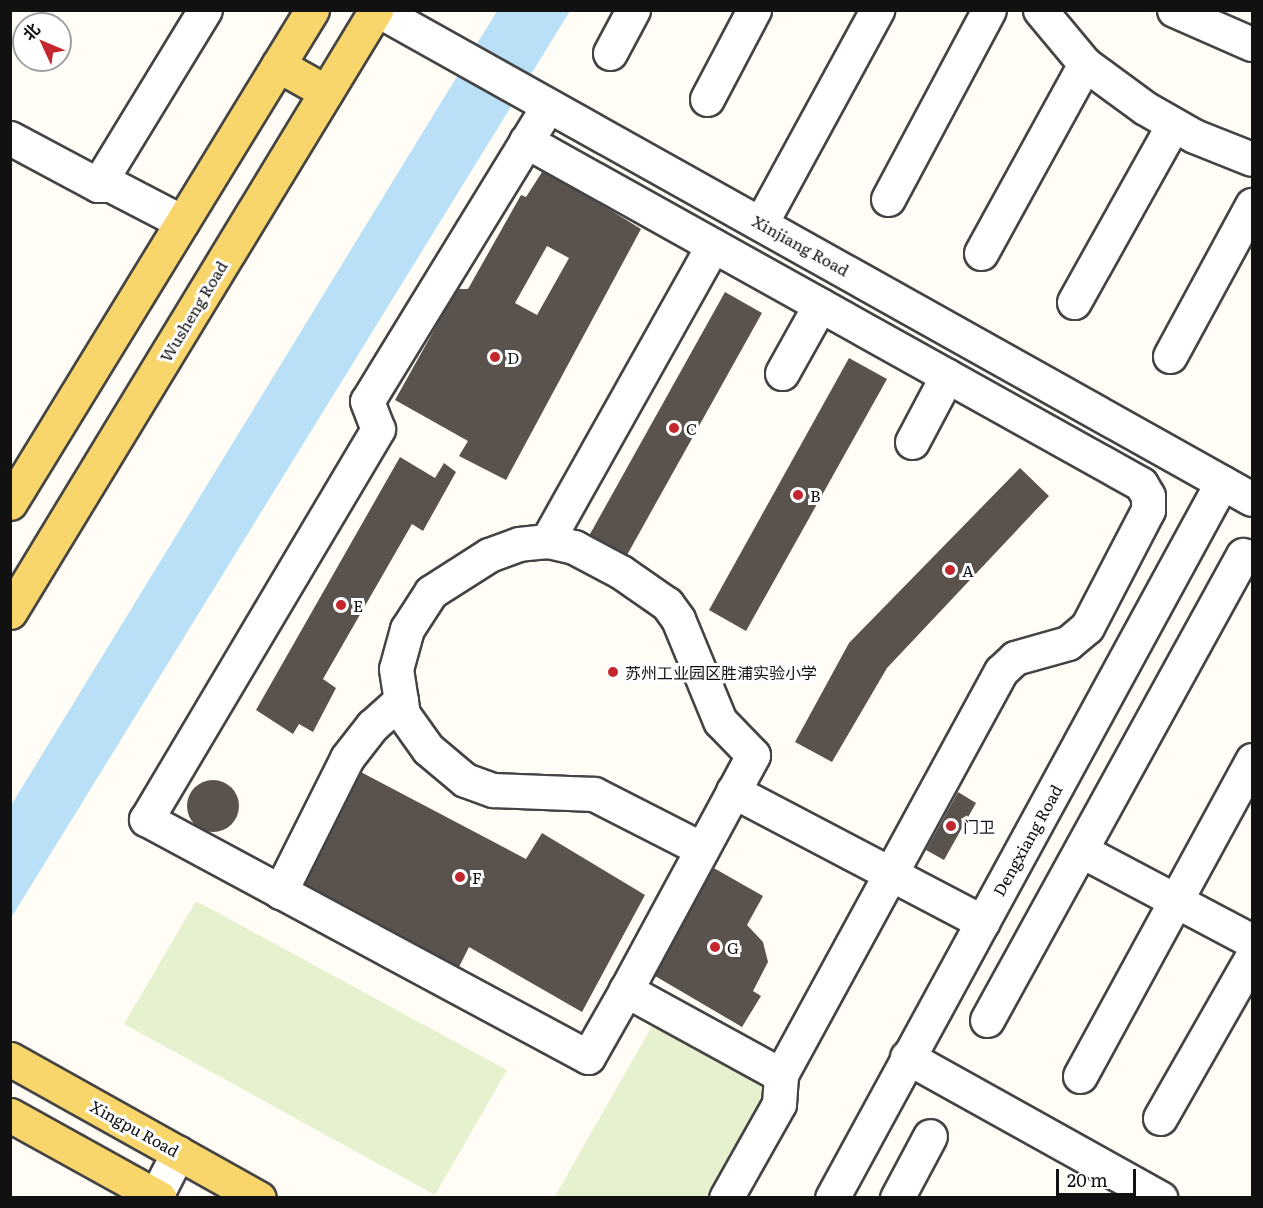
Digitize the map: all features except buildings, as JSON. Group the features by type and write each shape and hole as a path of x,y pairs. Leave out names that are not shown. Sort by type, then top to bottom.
{"main road":[{"path":"10,503 312,10"},
{"name":"Wusheng Road","path":"10,612 377,10"},
{"path":"278,65 326,92"},
{"name":"Xingpu Road","path":"10,1059 259,1197"},
{"path":"10,1116 157,1197"}],"street":[{"path":"98,185 206,10"},
{"name":"Xinjiang Road","path":"377,10 1252,499"},
{"path":"610,53 633,10"},
{"path":"707,99 754,10"},
{"path":"761,223 877,10"},
{"path":"888,199 988,10"},
{"path":"1040,10 1085,64 1173,125 1252,159"},
{"path":"1180,11 1252,44"},
{"path":"981,253 1085,64"},
{"path":"537,100 526,141 368,401 378,429 146,819 588,1057 626,990 753,755 720,721 678,619 667,604 621,572 574,547 547,542 519,544 489,555 431,592 417,610 401,647 396,669 403,714 414,733 446,767 465,780 493,790 594,794 702,849"},
{"path":"1074,302 1173,125"},
{"path":"10,138 98,185 111,185 179,228"},
{"path":"526,141 1141,484 1148,496 1148,510 1087,627 1068,643 1016,658 1001,671 781,1075 779,1104 726,1197"},
{"path":"1170,356 1252,205"},
{"path":"547,542 713,245"},
{"path":"782,373 820,305"},
{"path":"912,442 947,376"},
{"name":"Dengxiang Road","path":"832,1197 1222,482"},
{"path":"987,1020 1243,555"},
{"path":"280,892 347,758 372,726 401,700"},
{"path":"1080,1076 1178,900 1252,760"},
{"path":"733,791 983,922"},
{"path":"1082,851 1252,941"},
{"path":"1160,1118 1252,957"},
{"path":"626,990 781,1075"},
{"path":"907,1057 1107,1185 1160,1197"},
{"path":"897,1197 930,1136"},
{"path":"157,1197 178,1153"}],"green space":[{"path":"196,901 507,1070 435,1195 124,1024"},
{"path":"656,1019 775,1087 711,1197 554,1198"}],"water":[{"path":"497,11 570,11 11,918 10,807"}],"place":[{"name":"D","path":"495,357"},
{"name":"C","path":"674,428"},
{"name":"B","path":"798,495"},
{"name":"A","path":"950,570"},
{"name":"E","path":"341,605"},
{"name":"苏州工业园区胜浦实验小学","path":"613,672"},
{"name":"门卫","path":"951,826"},
{"name":"F","path":"460,877"},
{"name":"G","path":"715,947"}]}
